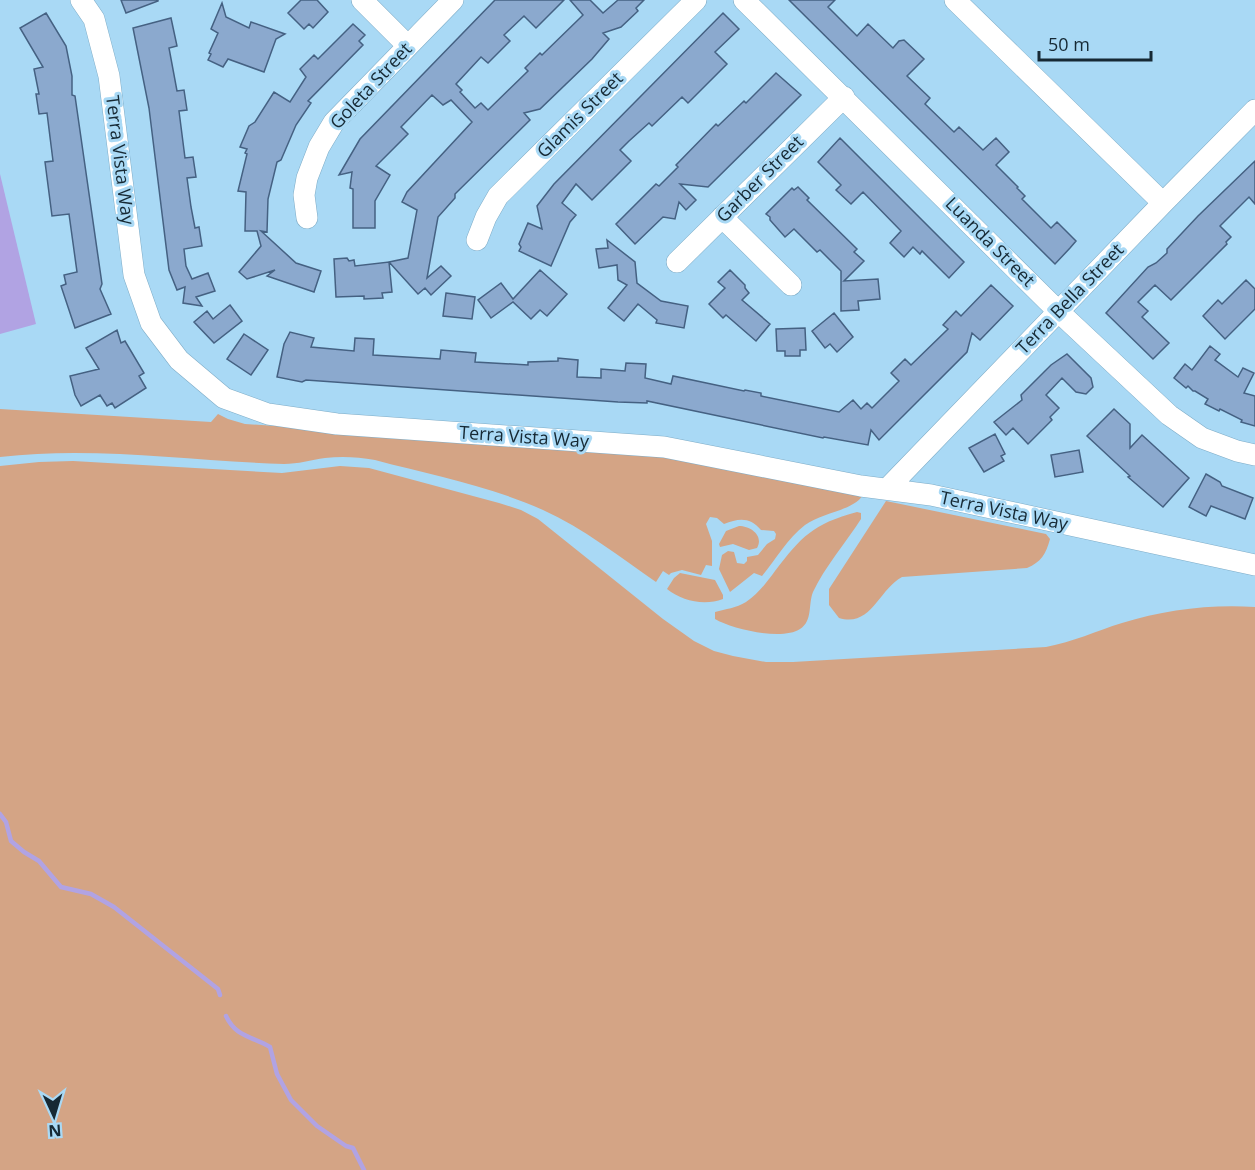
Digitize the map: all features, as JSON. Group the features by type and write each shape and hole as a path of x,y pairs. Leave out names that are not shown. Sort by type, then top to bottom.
{"street":[{"name":"Terra Vista Way","path":"81,0 94,19 109,76 134,275 151,324 179,360 224,398 268,414 337,424 664,447 861,486 930,495 1255,565"},
{"path":"362,0 408,46"},
{"name":"Goleta Street","path":"307,218 304,195 307,178 319,147 334,122 453,0"},
{"name":"Glamis Street","path":"477,240 498,196 696,0"},
{"name":"Luanda Street","path":"744,0 1059,312 1169,415 1202,438 1237,452 1255,455"},
{"path":"955,0 1163,202"},
{"name":"Garber Street","path":"677,262 844,97"},
{"name":"Terra Bella Street","path":"887,489 1163,202 1255,110"},
{"path":"722,217 790,285"}],"shaded area":[{"path":"0,174 36,324 0,334"},
{"path":"0,409 211,422 218,414 245,424 631,450 863,495 852,505 805,525 788,542 762,576 754,573 730,592 719,569 722,555 728,551 734,552 737,563 744,564 747,557 758,555 767,544 775,539 774,531 761,530 753,523 744,520 724,524 717,518 710,517 706,524 712,541 712,566 706,565 701,575 682,570 669,575 663,571 656,582 601,543 558,517 502,494 460,482 375,460 350,457 284,464 71,453 0,457"},
{"path":"73,461 282,473 340,466 369,468 499,503 521,510 538,519 694,641 714,651 766,662 1046,647 1122,623 1171,611 1221,606 1255,607 1255,1170 0,1170 0,466"},
{"path":"886,501 1046,534 1050,539 1042,557 1027,568 902,577 867,613 850,620 839,618 829,605 829,589"},
{"path":"857,512 861,513 861,519 829,564 813,592 810,612 804,626 792,632 770,634 745,630 715,619 715,612 738,606 754,595 801,540 810,533 829,521"},
{"path":"739,526 752,530 758,536 757,548 749,550 733,544 720,547 719,544 726,531"},
{"path":"680,573 715,580 723,599 701,602 673,593 667,589"}],"building":[{"path":"121,0 158,0 158,1 126,13"},
{"path":"301,0 317,0 328,12 313,28 309,24 304,29 288,13"},
{"path":"495,0 564,0 536,28 524,16 504,35 510,41 488,63 481,57 456,84 462,90 460,92 475,108 481,103 488,110 528,71 525,68 540,53 542,55 583,15 570,0 590,0 603,13 618,0 644,0 636,8 638,11 621,27 603,33 609,39 592,59 540,109 524,113 530,120 455,194 455,198 438,217 427,278 441,266 451,276 431,295 425,288 418,294 389,262 408,258 417,210 402,202 407,192 472,122 451,100 443,105 432,95 401,127 408,134 376,166 390,175 375,201 375,228 353,228 353,189 350,188 352,172 339,175 360,139"},
{"path":"789,0 835,0 828,7 857,36 868,24 893,48 899,41 904,40 924,59 907,76 930,98 925,104 954,132 959,127 983,150 996,138 1009,152 996,165 1025,196 1022,199 1051,228 1057,222 1076,241 1070,248 1055,264"},
{"path":"222,3 226,17 249,28 251,22 285,34 276,39 264,72 228,59 223,67 208,60 218,33 211,29"},
{"path":"46,13 66,46 102,284 100,289 111,314 75,328 61,286 66,284 64,275 77,272 69,214 52,216 45,162 53,161 47,113 39,114 36,94 39,94 34,69 43,67 20,28"},
{"path":"723,13 739,29 715,52 727,64 688,103 682,97 652,126 649,123 620,150 631,161 592,200 576,184 562,203 576,215 570,222 551,266 519,251 521,247 519,244 528,223 542,229 537,206 554,184"},
{"path":"171,18 177,46 169,48 177,91 184,90 187,110 179,111 185,158 193,157 196,177 187,178 195,228 199,227 202,246 184,249 186,266 192,279 208,273 215,291 196,297 202,306 183,303 185,287 177,290 169,270 149,108 133,28"},
{"path":"353,24 365,35 359,41 363,45 308,101 311,103 296,125 281,160 277,162 268,199 267,232 261,231 296,263 321,271 314,292 267,276 275,270 247,279 239,272 261,246 257,231 245,231 246,192 238,191 247,149 240,147 249,126 255,122 274,92 290,102 306,77 300,69 314,55 318,59"},
{"path":"776,73 801,95 708,187 680,184 696,200 686,210 679,202 675,219 663,217 635,244 616,224 656,184 659,186 678,167 676,165 716,124 718,126 744,101 746,103"},
{"path":"840,138 964,262 949,278 922,251 920,254 913,247 904,257 890,243 901,231 863,192 851,204 836,190 841,185 818,162"},
{"path":"1255,161 1255,204 1249,197 1220,226 1231,237 1226,242 1227,244 1171,300 1155,285 1138,302 1148,311 1142,317 1169,343 1153,359 1106,313 1148,267 1167,253 1167,249 1198,216"},
{"path":"798,187 809,198 807,200 857,249 854,252 864,261 844,281 878,279 880,299 858,301 859,310 841,311 841,271 820,250 817,252 794,229 785,237 770,220 766,214 792,188 794,190"},
{"path":"607,240 635,262 637,283 661,301 688,306 684,328 656,323 657,320 638,304 624,321 608,308 627,285 618,280 617,265 599,268 596,249 608,248"},
{"path":"347,258 349,261 354,260 355,266 389,262 392,292 382,293 383,298 336,297 334,259"},
{"path":"540,270 567,294 547,316 540,310 531,319 513,302 491,318 478,300 501,283 513,299"},
{"path":"730,270 745,285 749,293 742,300 770,324 756,341 726,315 723,318 709,304 725,288 718,282"},
{"path":"1246,280 1255,289 1255,309 1225,339 1203,316 1218,300 1222,304"},
{"path":"991,285 1013,306 980,340 972,333 967,352 879,440 871,430 868,445 823,438 647,401 647,403 618,402 306,380 302,382 277,377 284,344 290,332 314,338 311,347 354,351 355,338 374,339 373,355 440,359 441,350 476,353 475,362 528,365 528,362 558,361 558,358 578,360 577,377 601,378 601,369 625,371 626,363 646,364 645,378 671,384 673,376 761,393 761,396 839,412 853,400 861,409 867,403 872,408 899,381 891,373 905,359 911,365 948,329 943,325 956,311 961,316"},
{"path":"446,293 475,297 472,319 443,316"},
{"path":"230,305 242,321 214,343 194,322 207,311 213,319"},
{"path":"834,313 853,337 837,352 830,344 825,348 812,331"},
{"path":"805,328 806,350 800,350 800,356 785,356 785,351 777,351 776,329"},
{"path":"117,330 121,343 125,341 144,373 139,376 146,388 115,408 112,403 107,406 100,395 81,406 75,395 70,376 99,369 86,348"},
{"path":"244,334 268,350 251,375 227,359"},
{"path":"1210,346 1220,354 1215,360 1238,377 1243,368 1254,373 1244,393 1255,396 1255,426 1241,422 1242,420 1220,409 1219,411 1205,404 1208,399 1188,386 1186,388 1174,378 1185,364 1192,370"},
{"path":"1067,354 1091,378 1093,387 1086,394 1076,392 1062,378 1046,395 1059,408 1050,417 1052,420 1028,444 1013,428 1006,435 994,422 1022,400 1021,395 1051,365"},
{"path":"1114,409 1130,424 1130,448 1142,435 1189,478 1163,507 1128,477 1130,476 1087,436"},
{"path":"995,434 1005,454 1001,456 1004,461 984,472 969,448"},
{"path":"1079,450 1083,472 1055,477 1051,455"},
{"path":"1206,474 1220,482 1222,486 1253,498 1245,519 1211,506 1206,516 1189,507"}],"waterway":[{"path":"0,814 6,822 11,841 39,861 61,887 91,894 114,907 218,989 220,995"},
{"path":"226,1016 239,1032 270,1047 277,1074 291,1100 317,1126 346,1146 353,1148 364,1170"}]}
